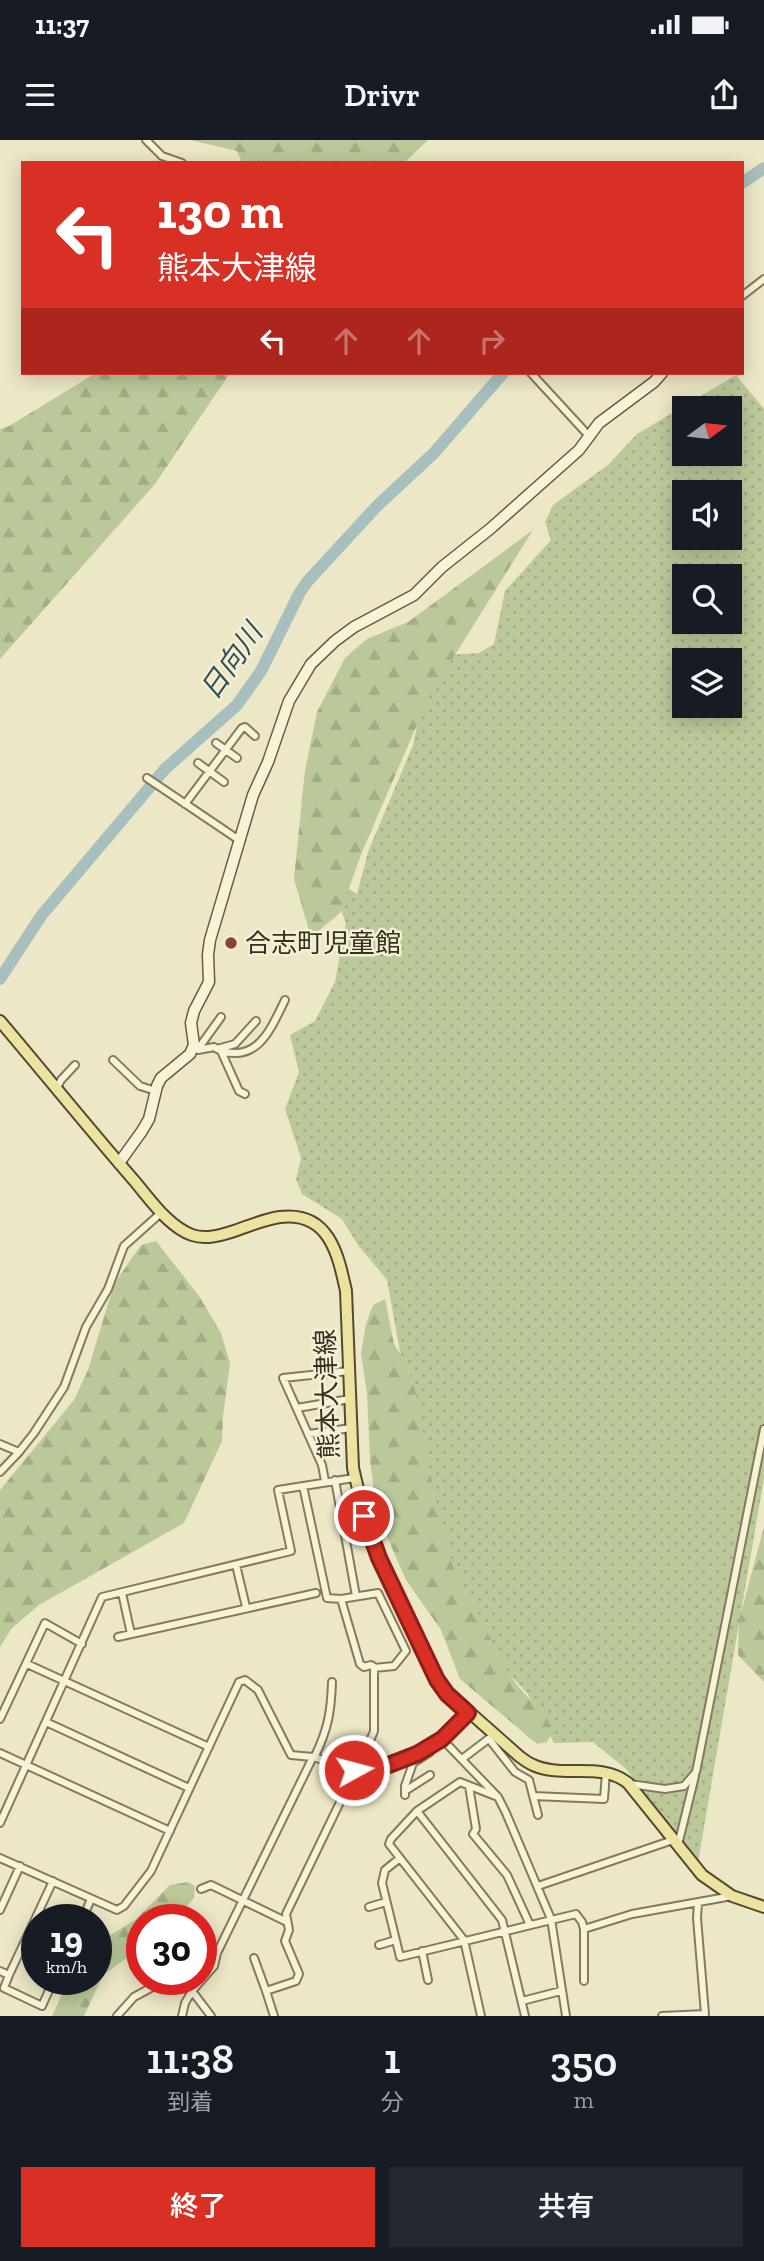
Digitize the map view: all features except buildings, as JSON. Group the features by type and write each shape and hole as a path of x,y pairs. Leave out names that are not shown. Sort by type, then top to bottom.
{"main road":[{"name":"熊本大津線","path":"0,1021 119,1163 181,1230 193,1236 215,1237 280,1217 295,1216 319,1227 330,1237 346,1291 354,1478 369,1535 437,1680 447,1694 493,1736 533,1765 559,1770 606,1772 620,1777 628,1783 702,1875 732,1896 764,1907"}],"street":[{"path":"146,140 162,156 176,161"},
{"path":"744,294 764,279"},
{"path":"533,375 589,436"},
{"path":"195,1050 191,1023 209,982 208,955 211,940 239,840 289,701 311,664 354,627 414,595 442,567 550,477 579,450 599,423 660,375"},
{"path":"185,804 242,728 245,727 255,736"},
{"path":"216,743 237,758"},
{"path":"198,763 224,782"},
{"path":"147,778 239,840"},
{"path":"195,1050 214,1047 239,1055 253,1048 271,1028 285,1000"},
{"path":"119,1163 149,1119 161,1078 195,1050 221,1017"},
{"path":"219,1050 235,1044 256,1021"},
{"path":"219,1050 239,1091 246,1094"},
{"path":"113,1060 140,1086 156,1091"},
{"path":"57,1088 75,1065"},
{"path":"0,1472 19,1452 64,1387 86,1327 108,1289 124,1246 162,1212"},
{"path":"325,1481 322,1465 283,1378 349,1371"},
{"path":"297,1408 350,1399"},
{"path":"309,1434 351,1428"},
{"path":"538,1886 676,1842 696,1772 764,1429"},
{"path":"0,1444 19,1452"},
{"path":"0,1823 102,1597 291,1551 278,1490 354,1478"},
{"path":"335,1480 356,1596"},
{"path":"303,1486 327,1598 378,1593 406,1651 394,1665 374,1668 360,1664 341,1598"},
{"path":"236,1565 246,1608"},
{"path":"118,1637 316,1592"},
{"path":"122,1593 131,1634"},
{"path":"0,1719 45,1623 82,1644"},
{"path":"27,1664 209,1747"},
{"path":"266,1991 296,1981 299,1974 285,1941 289,1930 286,1914 374,1731 374,1668"},
{"path":"0,1857 117,1910 124,1906 151,1871 239,1682 245,1681 258,1690 291,1755 314,1756 368,1773 435,1744 468,1713"},
{"path":"217,1953 327,1732 332,1682"},
{"path":"46,1722 189,1788"},
{"path":"462,1759 493,1736 515,1772 529,1780 538,1815"},
{"path":"442,1739 498,1797 538,1886 551,1919 566,2016"},
{"path":"430,1775 405,1793 413,1763 430,1752 435,1744"},
{"path":"0,1752 170,1831"},
{"path":"533,1796 604,1799 606,1772"},
{"path":"628,1783 665,1789 684,1786 696,1772"},
{"path":"481,2016 464,1940 389,1844 417,1811 460,1782 498,1797"},
{"path":"469,1786 476,1829 473,1834 507,1875 530,1925"},
{"path":"417,1811 502,1920 525,2016"},
{"path":"400,1858 385,1870 382,1883 400,1956 576,1914 584,1929 584,1980"},
{"path":"0,1910 20,1867"},
{"path":"47,1995 42,2006 4,1988 53,1881"},
{"path":"201,1889 211,1885 287,1922"},
{"path":"584,1929 632,1914 732,1896"},
{"path":"89,1904 91,1899"},
{"path":"369,1907 386,1902"},
{"path":"662,2016 705,2014 698,1903"},
{"path":"379,1945 396,1940"},
{"path":"422,1951 428,1980"},
{"path":"254,1958 274,2016"},
{"path":"0,1971 9,1975"},
{"path":"522,2001 561,1991"},
{"path":"117,2016 138,1995"},
{"path":"182,2016 190,1995"},
{"path":"194,1995 211,2016"}],"green space":[{"path":"190,140 428,140 406,161 241,161 237,151"},
{"path":"93,375 229,375 155,484 0,659 0,429"},
{"path":"736,375 764,409 764,1478 698,1862 626,1769 593,1742 554,1743 527,1693 488,1651 437,1556 387,1280 358,1245 342,1219 302,1194 296,1179 301,1158 285,1109 299,1072 290,1035 315,1021 335,982 346,923 333,890 342,884 357,894 368,852 413,745 428,673 448,655 479,653 494,644 505,591 551,540 545,522 553,505 608,465 637,434 672,413 672,466 742,466 742,396 701,396"},
{"path":"533,530 430,695 362,852 340,913 311,937 294,879 305,770 317,712 345,658 367,639 408,622"},
{"path":"156,1241 199,1296 221,1333 230,1363 222,1441 184,1523 39,1605 12,1628 0,1647 0,1490 74,1400 88,1370 114,1284 141,1245"},
{"path":"385,1299 394,1344 414,1385 434,1494 452,1564 516,1684 547,1718 552,1733 547,1742 537,1744 460,1679 441,1630 406,1580 377,1514 361,1353 366,1324 373,1305"},
{"path":"764,1527 764,1682 738,1655 739,1620"},
{"path":"188,1882 195,1886 194,1898 189,1904 151,1904 170,1885"},
{"path":"126,1925 126,1958 112,1969 112,1934"},
{"path":"62,1995 94,1995 84,2016 52,2016"}],"waterway":[{"name":"日向川","path":"744,182 764,168"},
{"name":"日向川","path":"0,979 41,916 165,769 237,705 261,671 307,582 377,506 434,453 501,375"}],"place":[{"name":"合志町児童館","path":"231,943"}],"route":[{"path":"354,1770 368,1773 417,1754 442,1739 468,1713 441,1688 379,1558 364,1516"}]}
